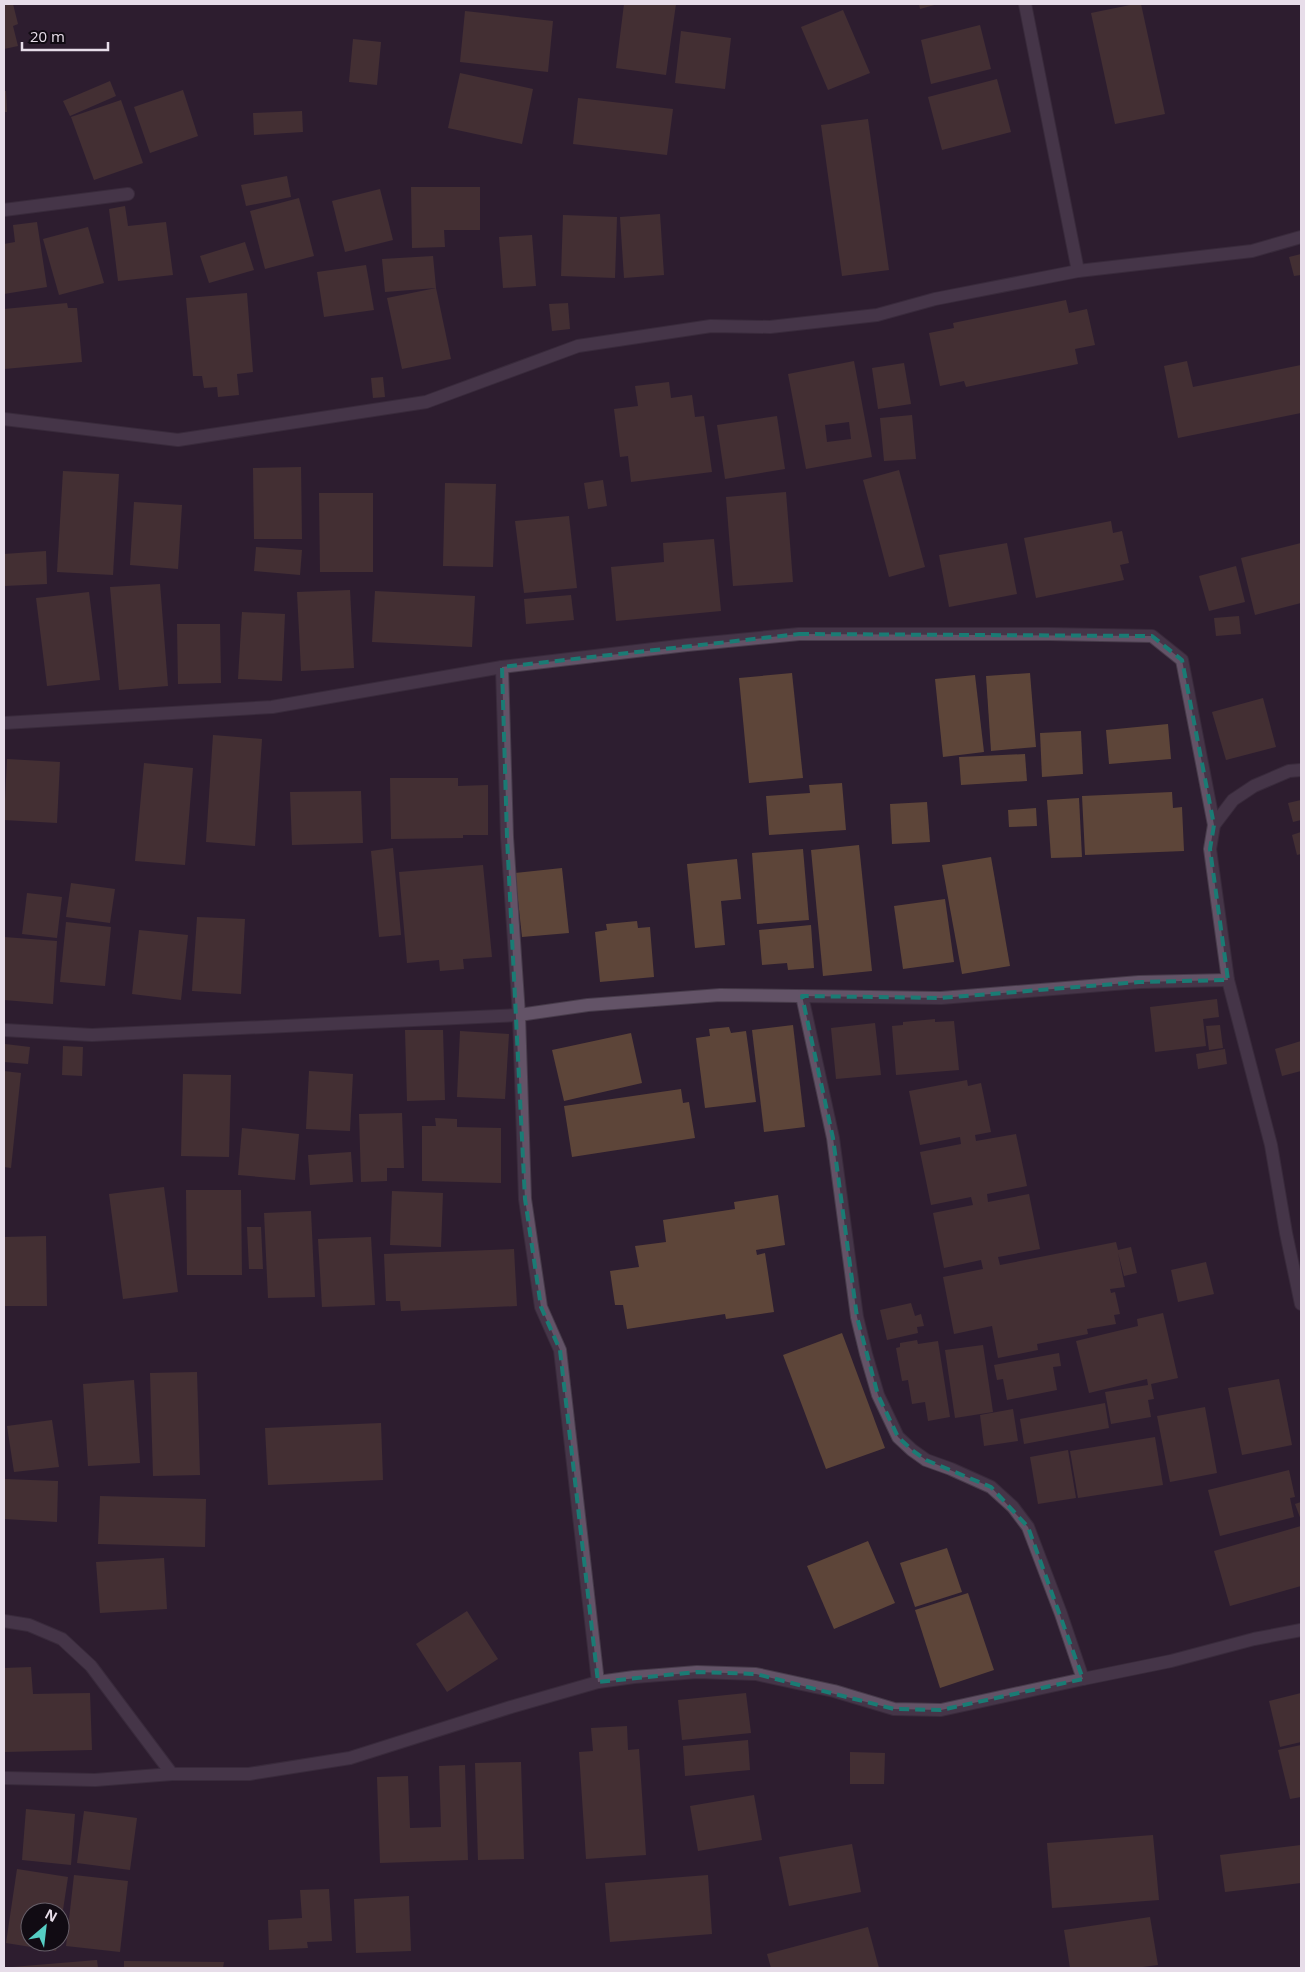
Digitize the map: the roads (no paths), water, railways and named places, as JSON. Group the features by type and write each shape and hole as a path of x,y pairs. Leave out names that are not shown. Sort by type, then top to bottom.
{"street":[{"path":"1025,4 1078,271"},
{"path":"4,210 128,194"},
{"path":"4,419 178,440 426,402 578,346 711,326 770,327 877,315 935,299 1078,271 1252,250 1301,237"},
{"path":"4,723 272,707 502,667 799,634 1152,636 1182,660 1214,825 1210,849 1228,980 1271,1145 1286,1233 1301,1304"},
{"path":"502,667 507,837 519,1015 525,1199 541,1307 560,1350 598,1682"},
{"path":"1214,825 1233,800 1254,786 1289,771 1301,770"},
{"path":"4,1030 92,1035 519,1015 588,1005 720,995 941,998 1139,982 1228,980"},
{"path":"802,996 833,1138 857,1317 878,1395 898,1437 912,1450 926,1460 991,1487 1013,1507 1028,1527 1083,1679"},
{"path":"4,1621 28,1626 62,1639 90,1666 172,1774"},
{"path":"4,1778 95,1780 172,1774 249,1774 350,1758 448,1726 598,1682 697,1672 756,1674 834,1691 894,1709 941,1710 1171,1661 1254,1639 1301,1630"}]}
